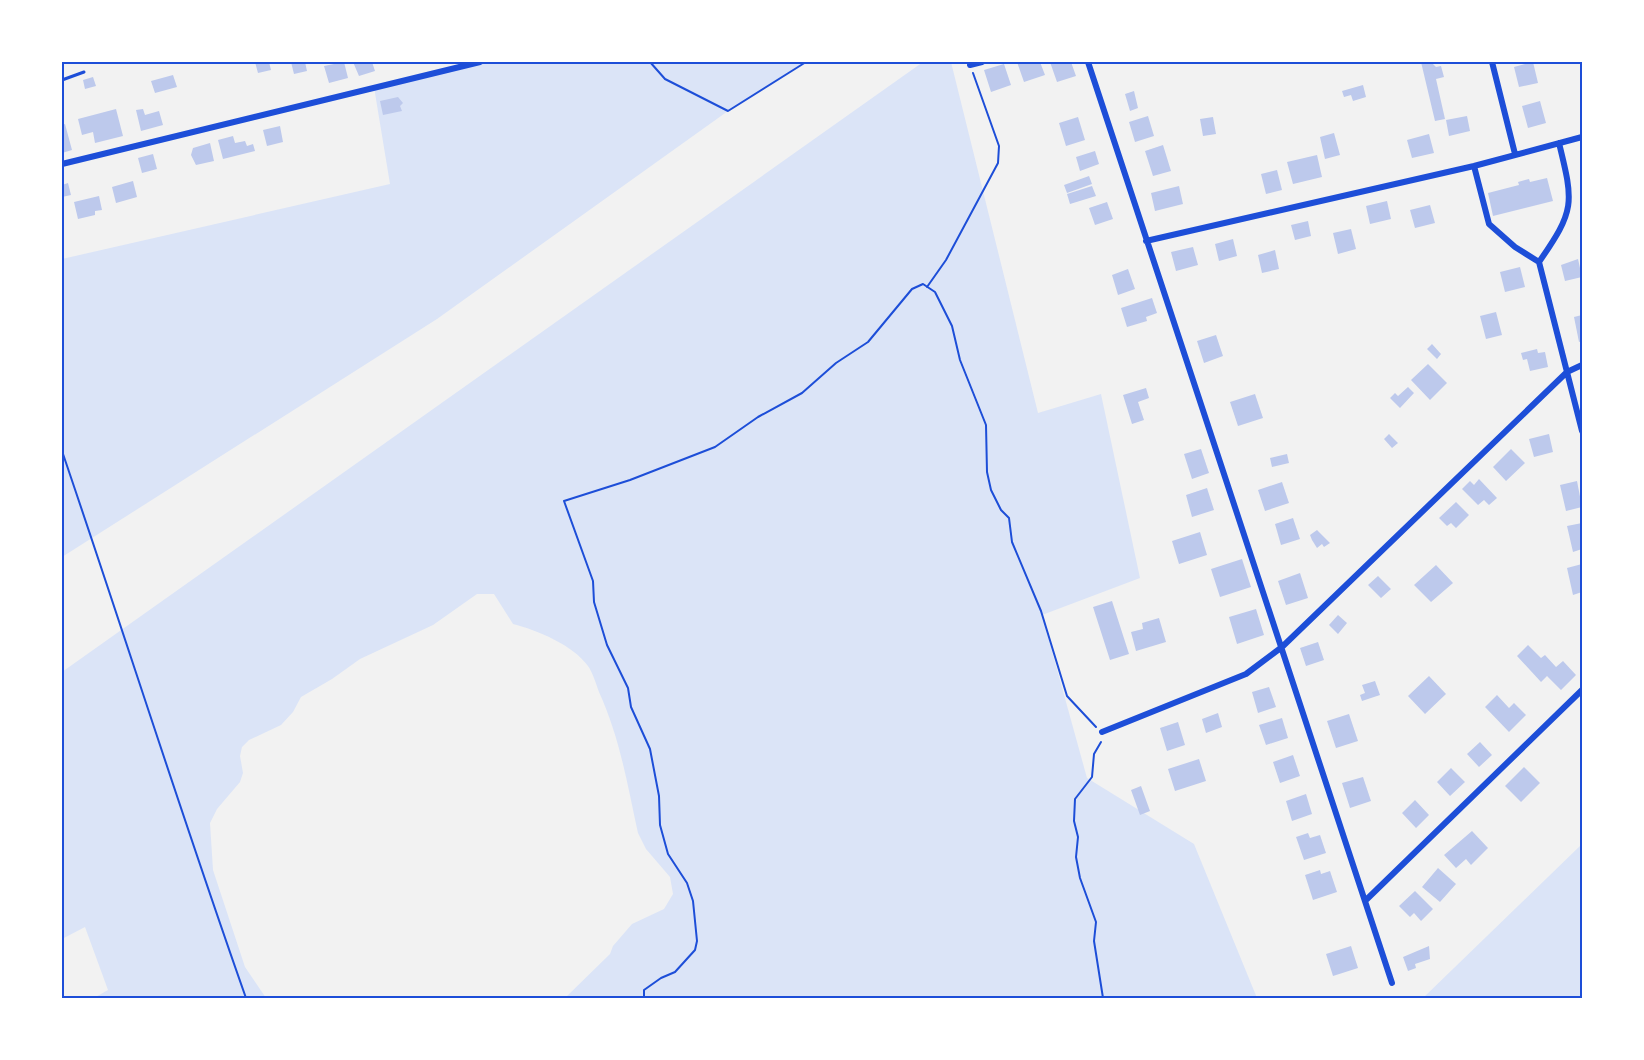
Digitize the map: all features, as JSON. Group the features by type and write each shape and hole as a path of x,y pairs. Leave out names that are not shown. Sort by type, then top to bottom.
{"street":[{"path":"62,164 480,62"},
{"path":"970,65 982,62"},
{"path":"1088,62 1392,983"},
{"path":"1492,62 1515,154"},
{"path":"1146,241 1474,166 1582,137"},
{"path":"1539,262 1559,232 1570,205 1569,185 1559,143"},
{"path":"1474,166 1489,224 1515,247 1539,262 1582,430"},
{"path":"1102,732 1246,674 1282,647 1567,372 1582,364"},
{"path":"1366,900 1582,690"}],"lane":[{"path":"62,80 84,72"}],"path":[{"path":"650,62 665,78 728,111 806,62"},
{"path":"927,287 946,260 998,163 999,146 970,65"},
{"path":"644,999 644,990 661,978 675,972 695,950 697,941 693,901 687,883 668,854 660,825 659,796 650,749 631,707 628,688 607,645 594,603 593,581 564,501 715,447 758,417 802,393 836,363 868,342 912,289 923,284 934,292 952,326 960,360 986,425 987,472 991,489 1001,510 1010,518 1012,542 1041,611 1067,696 1083,716 1102,732 1101,746 1094,754 1092,777 1075,799 1074,821 1078,837 1076,857 1080,878 1096,922 1094,941 1103,999"},
{"path":"62,451 129,648 172,788 246,999"}],"shaded area":[{"path":"480,62 806,62 728,111 437,319 62,557 62,259 390,184 374,87"},
{"path":"923,62 951,62 1038,413 1101,394 1140,578 1042,615 1087,778 1194,844 1257,998 565,998 610,954 613,946 632,924 664,909 673,894 670,877 646,849 638,833 618,744 588,666 573,651 554,639 513,624 494,594 477,594 433,625 360,659 301,697 293,712 281,725 249,740 242,747 240,756 243,773 240,782 217,809 210,823 213,870 245,967 266,998 94,998 108,990 85,927 62,939 62,672"},
{"path":"1582,844 1582,998 1423,998"}],"building":[{"path":"255,62 269,62 271,70 258,73"},
{"path":"291,62 305,62 307,71 294,74"},
{"path":"344,62 348,78 329,83 324,66"},
{"path":"353,62 372,62 375,71 359,76"},
{"path":"1017,62 1040,62 1045,75 1024,82"},
{"path":"1050,62 1071,62 1076,76 1057,82"},
{"path":"1421,62 1431,62 1436,67 1441,66 1444,77 1436,79 1445,119 1435,121"},
{"path":"1533,62 1538,83 1519,87 1514,67"},
{"path":"1004,64 1011,85 991,92 984,70"},
{"path":"173,75 177,87 155,93 151,81"},
{"path":"93,77 96,86 85,89 83,80"},
{"path":"1363,85 1366,97 1353,101 1351,95 1344,97 1342,91"},
{"path":"1134,91 1138,108 1130,111 1125,94"},
{"path":"398,97 403,103 400,106 402,111 383,115 380,101"},
{"path":"1540,101 1546,123 1528,128 1522,106"},
{"path":"116,109 123,136 95,143 93,132 82,135 78,119"},
{"path":"143,109 145,115 159,111 163,125 141,131 136,110"},
{"path":"1148,116 1154,136 1135,142 1129,122"},
{"path":"1467,116 1470,131 1449,136 1446,120"},
{"path":"1078,117 1085,140 1066,146 1059,123"},
{"path":"1213,117 1216,134 1203,136 1200,119"},
{"path":"65,124 72,150 62,153 62,125"},
{"path":"280,126 283,142 267,146 263,130"},
{"path":"1334,133 1340,155 1325,159 1320,137"},
{"path":"1429,134 1434,153 1412,158 1407,140"},
{"path":"233,136 235,143 245,141 247,146 253,144 255,151 223,159 218,140"},
{"path":"210,143 214,161 196,165 191,155 193,148"},
{"path":"1163,145 1171,171 1153,176 1145,151"},
{"path":"1095,151 1099,164 1080,171 1076,157"},
{"path":"153,154 157,169 142,173 138,158"},
{"path":"1317,155 1322,177 1293,184 1287,162"},
{"path":"1277,170 1282,190 1266,194 1261,174"},
{"path":"1089,176 1092,184 1067,193 1064,185"},
{"path":"1547,178 1553,201 1493,216 1488,193 1519,185 1518,182 1529,179 1530,182"},
{"path":"133,181 137,197 116,203 112,187"},
{"path":"68,183 71,195 62,197 62,185"},
{"path":"1092,186 1096,196 1070,204 1067,194"},
{"path":"1179,186 1183,204 1155,211 1151,193"},
{"path":"99,196 102,210 95,211 95,215 78,219 74,202"},
{"path":"1387,201 1391,219 1370,224 1366,206"},
{"path":"1107,202 1113,219 1095,225 1089,208"},
{"path":"1430,205 1435,223 1415,228 1410,210"},
{"path":"1308,221 1311,236 1295,240 1291,225"},
{"path":"1351,229 1356,249 1338,254 1333,233"},
{"path":"1233,239 1237,256 1219,261 1215,244"},
{"path":"1193,247 1198,265 1176,271 1171,252"},
{"path":"1275,250 1279,269 1262,273 1258,255"},
{"path":"1578,259 1582,277 1565,281 1561,265"},
{"path":"1520,267 1525,287 1505,292 1500,272"},
{"path":"1128,269 1135,289 1118,295 1112,275"},
{"path":"1152,298 1157,313 1146,317 1147,321 1127,327 1121,308"},
{"path":"1496,312 1502,335 1486,339 1480,316"},
{"path":"1582,315 1582,341 1579,342 1574,317"},
{"path":"1216,335 1223,356 1204,363 1197,341"},
{"path":"1432,344 1441,354 1437,359 1427,349"},
{"path":"1537,349 1538,353 1545,352 1548,367 1530,371 1527,359 1523,360 1521,353"},
{"path":"1428,364 1447,383 1430,400 1411,380"},
{"path":"1408,387 1414,393 1400,408 1390,398 1395,393 1398,396"},
{"path":"1146,388 1149,398 1138,402 1144,420 1132,424 1123,395"},
{"path":"1255,394 1263,418 1238,426 1230,402"},
{"path":"1389,434 1398,443 1392,448 1384,439"},
{"path":"1549,434 1553,452 1534,457 1529,439"},
{"path":"1201,449 1209,473 1192,479 1184,454"},
{"path":"1511,449 1525,463 1506,481 1493,467"},
{"path":"1287,454 1289,463 1272,467 1270,458"},
{"path":"1479,479 1497,498 1489,505 1484,500 1478,505 1462,489 1470,481 1474,485"},
{"path":"1577,481 1582,507 1566,511 1560,485"},
{"path":"1282,482 1289,503 1265,511 1258,490"},
{"path":"1207,488 1214,510 1192,517 1186,495"},
{"path":"1456,502 1469,515 1456,528 1451,523 1447,526 1439,518"},
{"path":"1293,518 1300,539 1281,545 1275,524"},
{"path":"1582,523 1582,549 1573,552 1567,526"},
{"path":"1317,530 1330,543 1324,547 1322,544 1317,548 1312,540 1310,535"},
{"path":"1200,532 1207,555 1179,564 1172,541"},
{"path":"1242,559 1251,587 1220,597 1211,569"},
{"path":"1582,564 1582,592 1573,595 1567,568"},
{"path":"1436,565 1453,583 1431,602 1414,585"},
{"path":"1300,573 1308,598 1286,605 1278,581"},
{"path":"1378,576 1391,589 1381,598 1368,585"},
{"path":"1112,601 1129,654 1110,660 1093,607"},
{"path":"1256,609 1264,635 1237,644 1229,617"},
{"path":"1338,615 1347,623 1338,634 1329,625"},
{"path":"1159,618 1166,642 1136,651 1131,632 1143,629 1142,623"},
{"path":"1318,642 1324,660 1306,666 1300,648"},
{"path":"1528,645 1541,658 1545,655 1556,667 1563,661 1576,675 1561,690 1547,676 1541,682 1517,656"},
{"path":"1429,676 1446,694 1425,714 1408,696"},
{"path":"1375,681 1380,695 1362,701 1360,695 1365,693 1362,685"},
{"path":"1269,687 1276,707 1258,713 1252,692"},
{"path":"1497,695 1509,708 1514,703 1526,715 1509,732 1485,707"},
{"path":"1218,713 1222,727 1206,733 1202,719"},
{"path":"1349,714 1358,741 1336,748 1327,721"},
{"path":"1282,718 1288,738 1266,745 1259,725"},
{"path":"1178,722 1185,745 1167,751 1160,728"},
{"path":"1480,742 1492,755 1479,767 1467,754"},
{"path":"1293,755 1300,776 1280,783 1273,762"},
{"path":"1199,759 1206,781 1175,791 1168,769"},
{"path":"1524,767 1540,783 1521,802 1505,786"},
{"path":"1451,768 1465,782 1450,796 1437,782"},
{"path":"1363,777 1371,801 1350,808 1342,783"},
{"path":"1141,786 1150,811 1140,815 1131,790"},
{"path":"1306,794 1312,814 1292,821 1286,801"},
{"path":"1415,800 1429,815 1416,828 1402,813"},
{"path":"1472,831 1488,848 1471,865 1466,859 1456,868 1444,855"},
{"path":"1308,833 1310,838 1320,835 1326,853 1304,860 1296,837"},
{"path":"1438,868 1456,884 1440,902 1422,887"},
{"path":"1320,870 1321,874 1330,871 1337,892 1313,900 1305,875"},
{"path":"1415,891 1433,909 1421,921 1414,913 1410,917 1399,906"},
{"path":"1351,946 1358,968 1333,976 1326,954"},
{"path":"1429,946 1430,959 1415,964 1416,968 1408,971 1403,957"}]}
